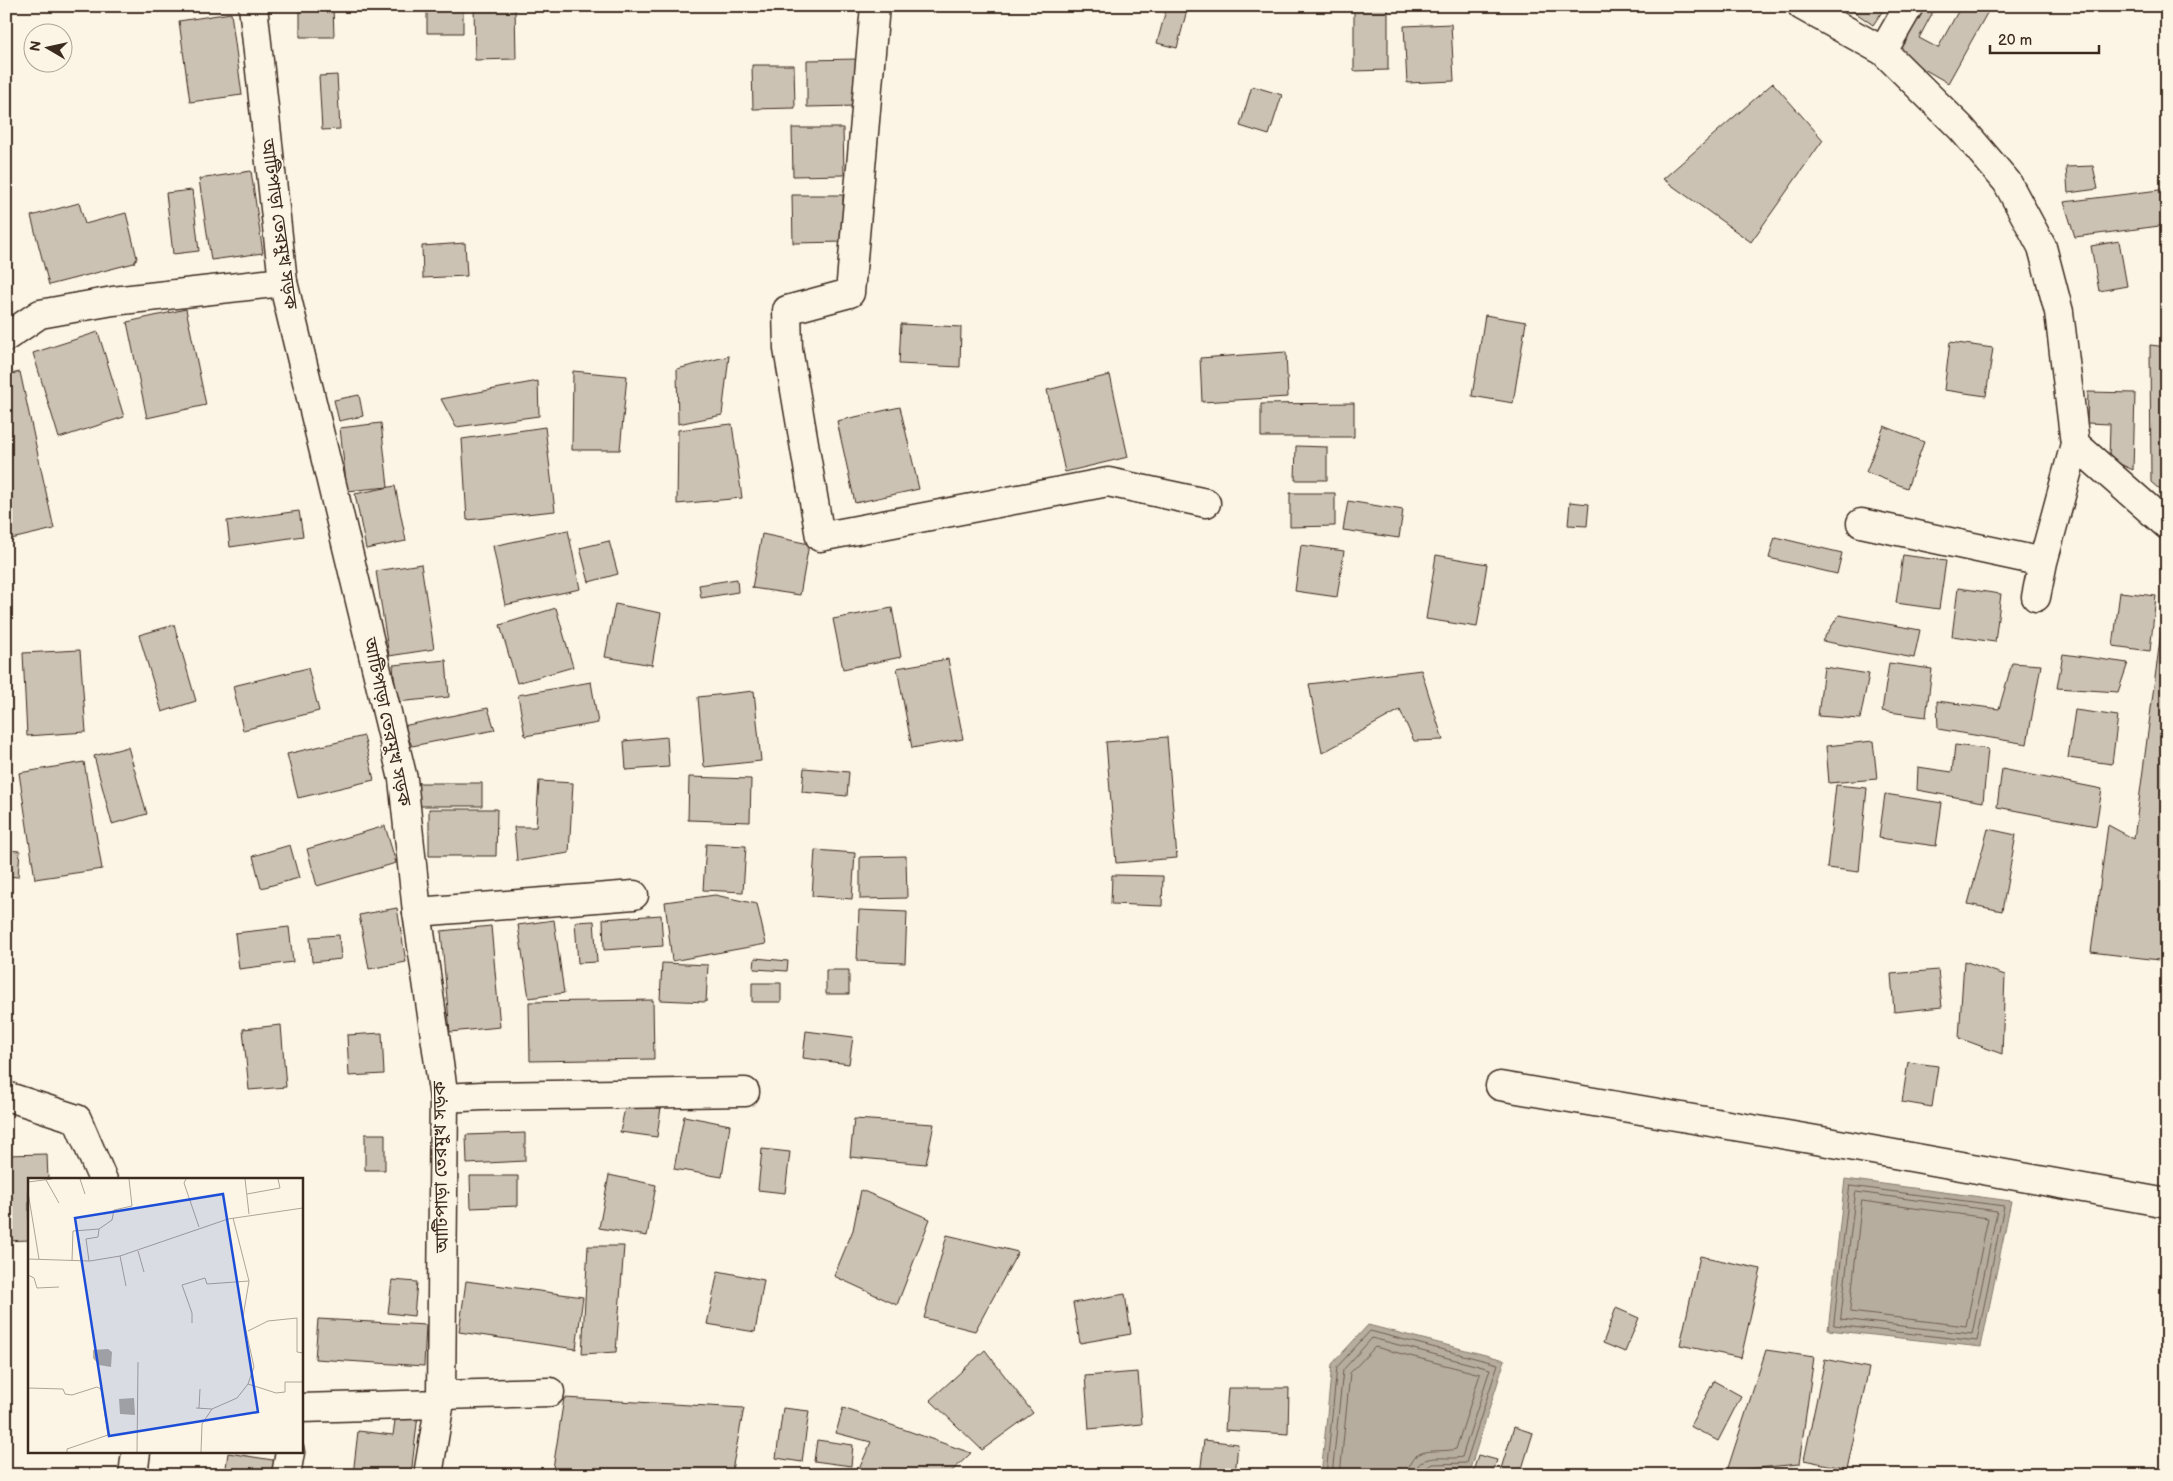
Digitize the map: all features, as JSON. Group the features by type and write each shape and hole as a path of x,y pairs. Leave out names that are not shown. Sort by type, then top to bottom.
{"street":[{"name":"আটিপাড়া তেরমুখ সড়ক","path":"253,6 283,282 403,779 417,912 444,1098 440,1399 428,1475"},
{"path":"875,6 850,293 787,310 788,350 820,537 1108,482 1206,503"},
{"path":"1802,6 1883,51 1961,128 2007,182 2042,246 2059,312 2075,444 2043,562 2036,598"},
{"path":"1883,51 1909,6"},
{"path":"6,337 40,314 113,301 283,282"},
{"path":"2075,444 2167,526"},
{"path":"1861,523 2043,562"},
{"path":"417,912 634,895"},
{"path":"1500,1086 2167,1203"},
{"path":"444,1098 745,1092"},
{"path":"6,1096 77,1119 102,1178"},
{"path":"302,1408 550,1392"},
{"path":"133,1475 136,1454"},
{"path":"286,1475 290,1454"}],"water":[{"path":"1845,1179 2011,1201 1981,1347 1828,1330"},
{"path":"1368,1325 1505,1360 1470,1469 1432,1469 1424,1475 1321,1475 1332,1364"}],"building":[{"path":"300,6 333,6 334,37 300,37"},
{"path":"427,6 463,6 463,33 427,33"},
{"path":"474,6 515,6 516,59 475,60"},
{"path":"1167,6 1187,10 1177,48 1157,43"},
{"path":"1354,6 1388,6 1388,70 1354,71"},
{"path":"1846,6 1886,6 1873,25"},
{"path":"1916,6 1936,6 1919,38 1938,48 1961,6 1991,6 1948,83 1891,50"},
{"path":"231,13 242,95 190,102 179,21"},
{"path":"1451,24 1454,81 1407,83 1404,26"},
{"path":"858,59 858,106 807,107 807,60"},
{"path":"752,65 794,65 795,108 753,109"},
{"path":"337,75 340,129 322,130 319,76"},
{"path":"1773,83 1823,140 1751,242 1663,179"},
{"path":"1252,86 1282,95 1269,135 1240,126"},
{"path":"792,128 843,128 844,175 793,176"},
{"path":"2093,166 2098,189 2068,193 2066,167"},
{"path":"251,171 263,253 211,260 199,179"},
{"path":"2167,189 2167,225 2075,237 2064,202"},
{"path":"192,190 199,251 173,254 166,193"},
{"path":"792,195 843,195 844,242 793,243"},
{"path":"79,203 85,224 126,213 137,258 134,263 49,285 31,216"},
{"path":"2119,241 2127,286 2099,291 2091,246"},
{"path":"465,243 467,276 423,278 422,246"},
{"path":"186,309 206,405 147,418 127,322"},
{"path":"1485,315 1526,322 1513,403 1472,396"},
{"path":"901,324 961,327 960,367 899,364"},
{"path":"98,332 124,417 59,438 33,353"},
{"path":"1950,342 1993,348 1986,396 1944,390"},
{"path":"2150,345 2167,347 2167,496 2151,482"},
{"path":"1286,352 1288,397 1202,402 1200,358"},
{"path":"729,356 722,415 678,424 677,369"},
{"path":"573,371 627,376 620,450 572,450"},
{"path":"20,372 54,529 7,540 6,375"},
{"path":"1110,375 1128,457 1065,472 1047,390"},
{"path":"538,381 539,416 456,427 441,399"},
{"path":"2088,392 2135,393 2133,470 2109,459 2110,424 2087,423"},
{"path":"359,395 363,416 339,421 334,400"},
{"path":"1354,403 1354,437 1261,437 1261,404"},
{"path":"900,407 919,489 855,503 837,421"},
{"path":"381,423 388,487 347,491 340,428"},
{"path":"732,424 742,498 677,504 678,430"},
{"path":"1884,426 1924,442 1907,488 1866,472"},
{"path":"545,427 555,511 467,520 462,439"},
{"path":"1296,446 1327,447 1327,480 1295,480"},
{"path":"395,486 406,541 366,549 355,494"},
{"path":"1290,493 1335,493 1335,526 1290,527"},
{"path":"1348,501 1403,510 1399,538 1343,530"},
{"path":"1570,502 1589,504 1587,526 1568,525"},
{"path":"299,511 303,536 230,547 227,521"},
{"path":"568,530 580,589 505,605 493,546"},
{"path":"762,534 809,544 800,595 752,588"},
{"path":"1775,537 1842,553 1837,574 1769,558"},
{"path":"609,541 618,574 589,582 580,548"},
{"path":"1301,545 1344,551 1337,597 1295,591"},
{"path":"1436,555 1487,564 1477,627 1426,619"},
{"path":"1903,555 1946,561 1939,609 1896,603"},
{"path":"421,564 434,649 389,656 376,571"},
{"path":"737,579 738,592 701,598 699,585"},
{"path":"2167,586 2167,961 2091,952 2108,825 2134,839"},
{"path":"1958,588 2001,594 1995,642 1952,636"},
{"path":"2120,592 2156,596 2150,651 2113,646"},
{"path":"615,604 661,613 652,665 605,657"},
{"path":"556,608 573,667 517,683 500,625"},
{"path":"892,608 901,657 843,669 833,619"},
{"path":"1839,615 1920,630 1914,658 1822,641"},
{"path":"174,625 196,701 162,712 139,635"},
{"path":"80,650 86,732 27,736 23,653"},
{"path":"2063,654 2128,663 2118,692 2057,688"},
{"path":"948,659 963,739 912,748 897,668"},
{"path":"446,660 449,697 396,702 393,665"},
{"path":"1889,663 1932,669 1926,717 1882,711"},
{"path":"2012,663 2041,665 2027,744 1938,729 1937,701 1999,709"},
{"path":"1824,667 1869,674 1860,719 1818,716"},
{"path":"308,668 319,711 243,730 233,686"},
{"path":"1421,670 1443,740 1414,741 1400,710 1322,753 1309,684"},
{"path":"591,682 598,723 525,736 518,695"},
{"path":"754,691 761,761 704,767 698,697"},
{"path":"488,708 495,730 412,746 403,726"},
{"path":"2075,710 2118,716 2112,764 2068,758"},
{"path":"364,736 374,780 298,798 287,754"},
{"path":"667,737 669,767 626,770 624,741"},
{"path":"1167,737 1177,858 1116,863 1106,742"},
{"path":"1873,741 1877,779 1829,783 1826,746"},
{"path":"1955,745 1988,749 1983,802 1917,790 1918,767 1952,772"},
{"path":"128,747 147,814 112,824 94,756"},
{"path":"84,762 102,869 35,879 19,773"},
{"path":"804,768 849,772 847,796 802,792"},
{"path":"2002,769 2102,789 2096,826 1997,807"},
{"path":"689,777 751,779 750,822 688,820"},
{"path":"539,781 573,783 569,853 517,861 514,827 536,827"},
{"path":"414,783 482,783 482,806 414,806"},
{"path":"1836,785 1867,788 1859,872 1827,868"},
{"path":"1885,794 1942,803 1936,846 1879,838"},
{"path":"429,809 497,809 496,856 429,856"},
{"path":"385,826 396,863 317,886 307,849"},
{"path":"1988,829 2016,835 2002,911 1968,904"},
{"path":"706,844 746,846 743,892 703,890"},
{"path":"290,845 299,878 261,888 253,856"},
{"path":"6,850 20,851 18,877 6,876"},
{"path":"815,850 855,853 852,899 812,896"},
{"path":"906,856 907,898 860,899 860,857"},
{"path":"1112,875 1163,876 1162,906 1111,904"},
{"path":"715,895 757,904 766,944 672,961 665,902"},
{"path":"397,908 406,962 369,969 359,915"},
{"path":"859,910 907,912 905,963 857,961"},
{"path":"661,915 663,946 604,950 603,919"},
{"path":"554,920 564,993 529,998 518,925"},
{"path":"594,921 597,962 578,963 575,922"},
{"path":"491,926 500,1027 450,1032 441,931"},
{"path":"289,927 293,962 239,969 235,933"},
{"path":"339,935 341,959 312,962 310,937"},
{"path":"755,958 788,961 787,971 754,969"},
{"path":"1964,961 2005,975 2002,1054 1959,1038"},
{"path":"662,963 708,965 706,1002 660,1000"},
{"path":"826,970 849,970 849,994 826,994"},
{"path":"1938,970 1942,1007 1894,1012 1891,974"},
{"path":"752,983 781,983 781,1002 752,1002"},
{"path":"653,1000 654,1059 530,1061 529,1002"},
{"path":"281,1025 286,1087 249,1090 243,1029"},
{"path":"806,1031 853,1037 849,1064 803,1058"},
{"path":"382,1033 384,1074 349,1076 347,1035"},
{"path":"1908,1062 1938,1066 1932,1107 1902,1102"},
{"path":"626,1103 661,1107 657,1137 620,1132"},
{"path":"684,1116 730,1125 722,1177 674,1169"},
{"path":"854,1119 934,1124 926,1164 850,1157"},
{"path":"525,1133 525,1161 467,1164 466,1135"},
{"path":"365,1134 385,1134 385,1170 365,1170"},
{"path":"762,1149 790,1152 785,1193 758,1190"},
{"path":"47,1154 48,1178 28,1178 28,1240 6,1241 6,1155"},
{"path":"609,1175 656,1185 647,1236 599,1228"},
{"path":"470,1176 518,1176 518,1206 471,1208"},
{"path":"861,1190 930,1219 897,1305 834,1276 853,1230"},
{"path":"947,1235 1018,1252 975,1331 924,1318"},
{"path":"588,1246 624,1246 616,1352 582,1354"},
{"path":"1700,1256 1761,1269 1741,1358 1680,1345"},
{"path":"718,1271 764,1280 755,1332 707,1324"},
{"path":"392,1280 417,1282 414,1316 388,1313"},
{"path":"466,1281 583,1297 576,1349 459,1332"},
{"path":"1125,1294 1131,1334 1080,1343 1073,1303"},
{"path":"1616,1308 1639,1318 1625,1352 1603,1343"},
{"path":"318,1319 426,1325 424,1366 315,1359"},
{"path":"985,1350 1033,1413 982,1450 930,1400"},
{"path":"1766,1350 1814,1357 1799,1464 1727,1471"},
{"path":"1825,1359 1869,1368 1847,1469 1804,1460"},
{"path":"1138,1372 1142,1424 1089,1429 1085,1376"},
{"path":"1714,1381 1741,1396 1718,1441 1690,1426"},
{"path":"1228,1388 1289,1388 1288,1434 1225,1430"},
{"path":"564,1398 744,1408 731,1475 552,1475"},
{"path":"783,1408 809,1411 802,1462 776,1458"},
{"path":"843,1408 971,1453 948,1475 878,1475 859,1469 871,1442 836,1433"},
{"path":"396,1413 418,1415 411,1475 353,1475 358,1431 393,1435"},
{"path":"1514,1427 1533,1433 1520,1475 1499,1475"},
{"path":"817,1440 853,1445 851,1466 814,1461"},
{"path":"1204,1440 1238,1444 1235,1475 1200,1475"},
{"path":"228,1454 279,1461 277,1475 225,1475"},
{"path":"1478,1455 1497,1460 1492,1475 1472,1475"}]}
